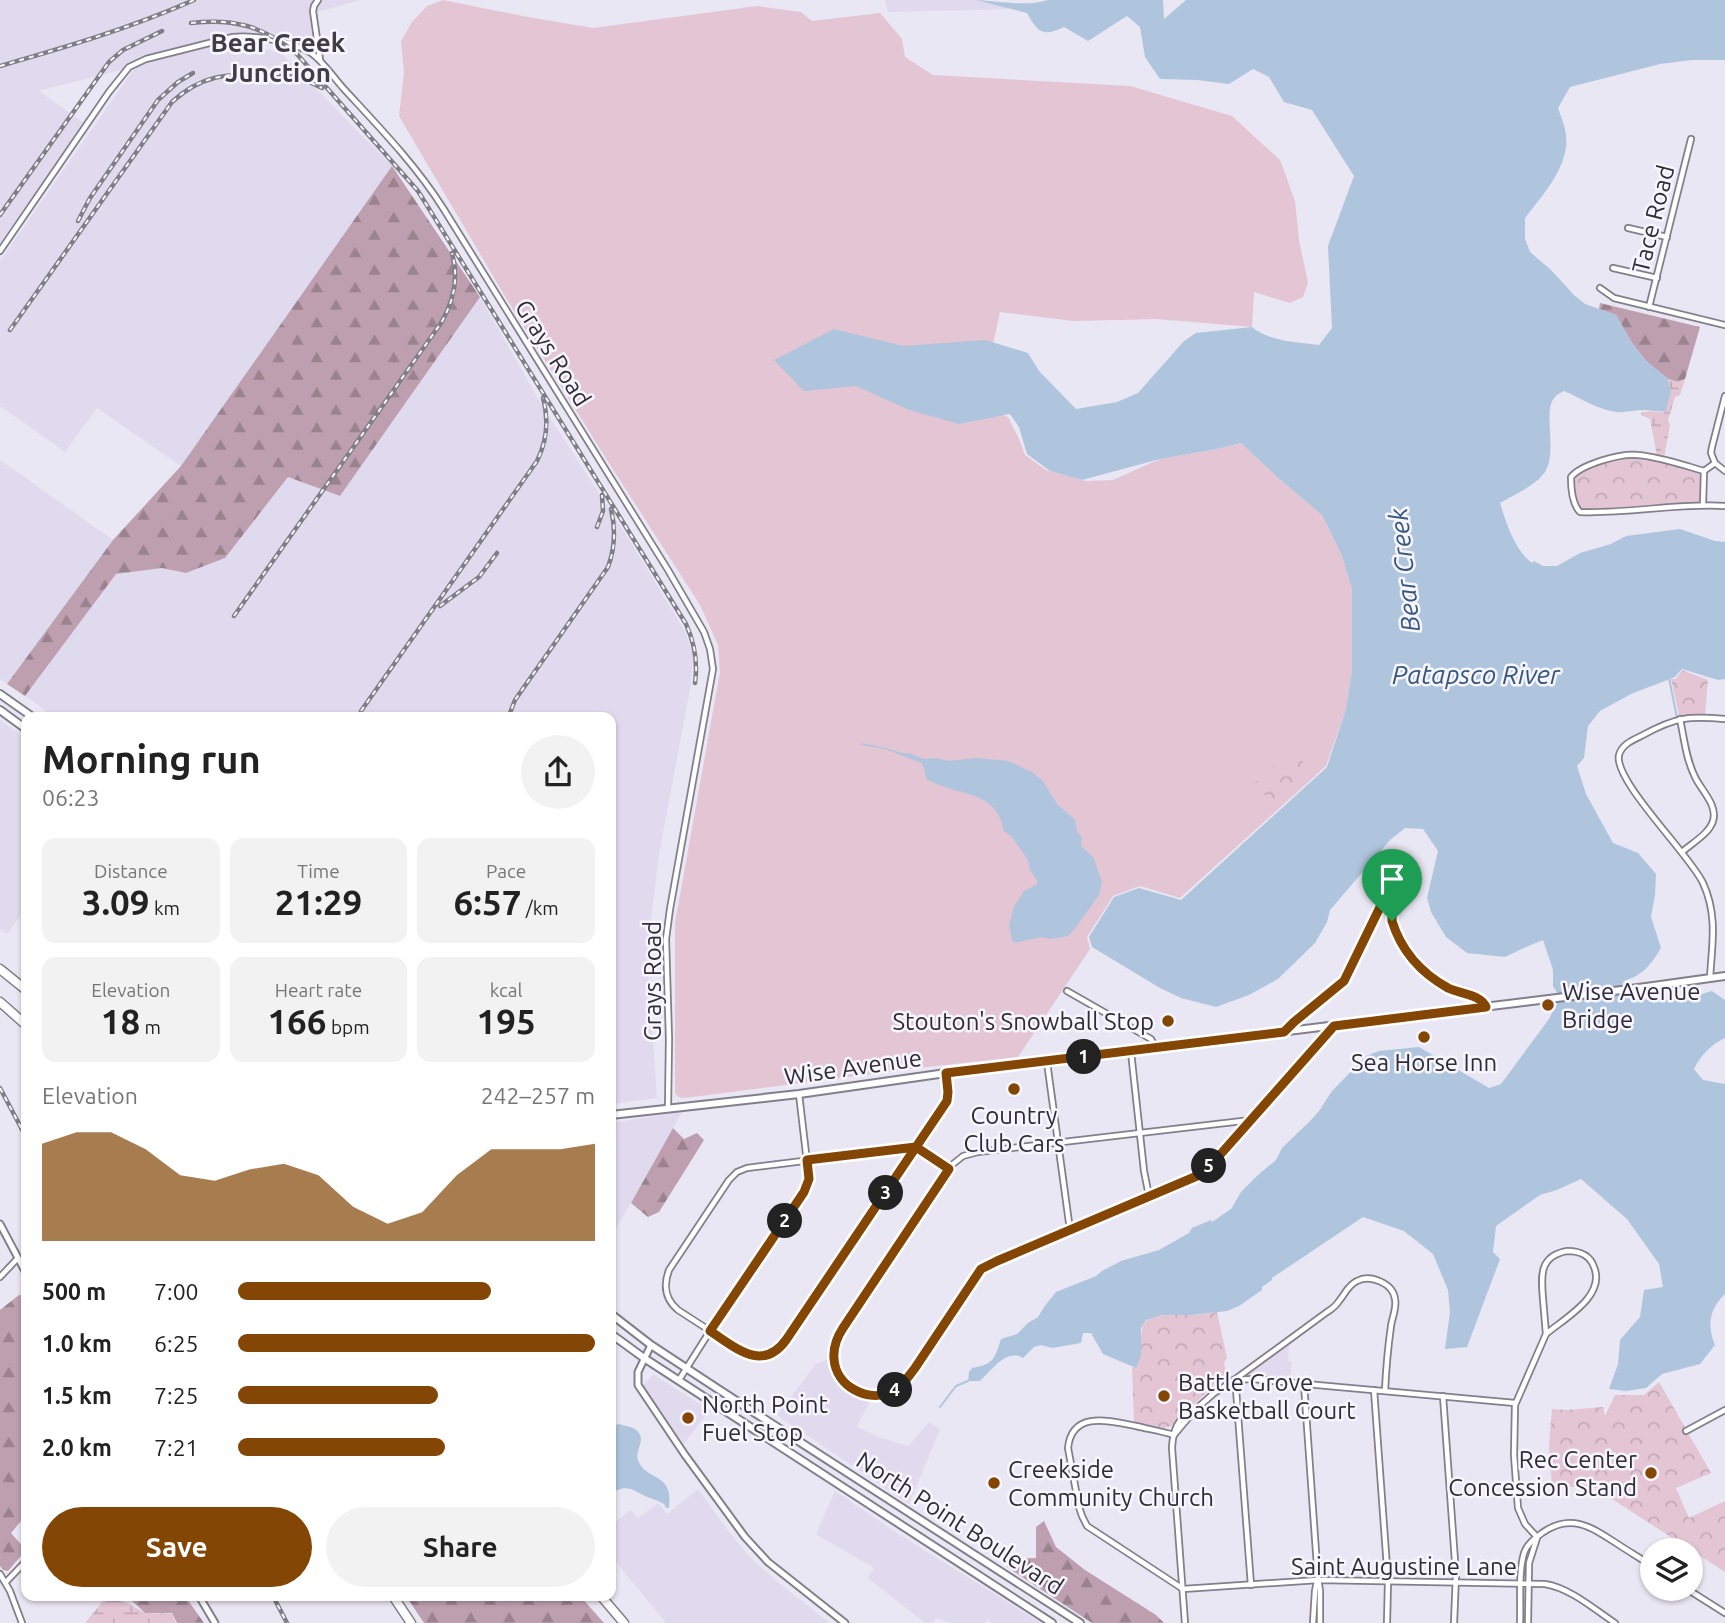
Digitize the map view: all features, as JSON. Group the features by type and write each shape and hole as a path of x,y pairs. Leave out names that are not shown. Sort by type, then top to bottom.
{"highway":[{"path":"0,969 21,986"},
{"path":"0,1002 21,1021"},
{"path":"396,1601 411,1623"},
{"path":"605,1601 624,1623"}],"main road":[{"path":"0,694 26,712"},
{"path":"0,710 21,725"},
{"name":"Wise Avenue","path":"616,1114 799,1094 946,1073 1725,976"},
{"name":"North Point Boulevard","path":"616,1318 651,1345 1080,1623"},
{"name":"North Point Boulevard","path":"616,1338 678,1381 1052,1623"},
{"path":"1062,1623 1067,1615"}],"street":[{"path":"318,0 313,11 320,60"},
{"name":"Grays Road","path":"0,251 129,67 137,62 220,40 243,36 299,47 309,52 320,60 418,171 668,570 705,632 708,642 713,669 666,939 668,1108"},
{"name":"Tace Road","path":"1649,307 1690,139"},
{"path":"1628,228 1667,237"},
{"path":"1613,268 1657,278"},
{"path":"1600,288 1614,298 1725,325"},
{"path":"1725,396 1711,453 1714,463 1725,471"},
{"path":"1704,471 1636,454 1581,468 1571,477 1571,487 1575,505 1580,512 1725,506"},
{"path":"1703,505 1704,471 1714,463"},
{"path":"1680,719 1691,768 1711,803 1714,814 1709,828 1682,852"},
{"path":"1710,978 1714,925 1706,890 1698,873 1642,802 1621,771 1619,763 1621,751 1626,744 1656,728 1680,719 1725,719"},
{"path":"1284,1032 1344,981 1383,901 1387,898 1392,902 1393,925 1421,969 1451,989 1481,1000 1486,1007"},
{"path":"1068,991 1128,1024 1151,1039 1156,1048"},
{"path":"1251,1120 969,1154 956,1160 838,1336 834,1359 838,1374 859,1393 881,1395 895,1390 905,1381 981,1269 1203,1172 1251,1120 1334,1026"},
{"path":"1131,1052 1149,1196"},
{"path":"1047,1062 1070,1230"},
{"path":"946,1073 947,1101 916,1147 786,1340 778,1350 765,1356 751,1356 671,1304 665,1290 669,1270 733,1175 747,1168 916,1147 949,1169"},
{"path":"678,1381 804,1192 809,1179 799,1094"},
{"path":"0,1224 21,1264"},
{"path":"1537,1537 1525,1524 1518,1508 1514,1455 1515,1403 1546,1334 1587,1301 1594,1291 1596,1271 1592,1262 1583,1254 1567,1251 1558,1253 1544,1267 1542,1278 1546,1334"},
{"path":"0,1276 18,1258"},
{"path":"1185,1623 1172,1448 1174,1435 1195,1409 1333,1308 1352,1284 1368,1278 1387,1286 1396,1301 1385,1391"},
{"path":"651,1345 637,1376 640,1389 735,1525 768,1562 845,1623"},
{"path":"1234,1380 1252,1379 1515,1403"},
{"path":"1234,1380 1251,1585"},
{"path":"1304,1384 1318,1580 1321,1590 1320,1623"},
{"path":"1374,1390 1388,1581 1387,1623"},
{"path":"1443,1396 1455,1583 1454,1623"},
{"path":"1686,1431 1725,1410"},
{"path":"1174,1435 1092,1420 1076,1429 1069,1438 1068,1448 1079,1507 1087,1526 1183,1589"},
{"path":"1520,1623 1525,1551 1528,1544 1559,1524 1583,1525 1601,1533 1640,1558"},
{"path":"1528,1623 1530,1556 1537,1537"},
{"path":"6,1582 21,1566"},
{"path":"0,1574 6,1582 22,1623"},
{"path":"1313,1623 1318,1580"},
{"name":"Saint Augustine Lane","path":"1183,1589 1318,1580 1545,1584 1560,1588 1615,1623"},
{"path":"1703,1599 1725,1613"},
{"path":"202,1601 215,1623"}],"shaded area":[{"path":"0,0 361,0 317,12 322,42 247,44 282,54 392,166 181,466 97,408 65,452 0,406 0,261 136,66 39,91 84,123 0,243"},
{"path":"885,0 976,0 1013,9 888,12"},
{"path":"480,297 541,404 686,633 693,655 691,684 659,854 647,954 657,1098 616,1103 616,712 48,712 25,696 116,574 162,568 186,573 225,558 288,477 340,496"},
{"path":"0,460 113,540 7,684 0,679"},
{"path":"0,720 21,735 21,915 7,934 0,929"},
{"path":"682,1112 616,1229 616,1122"},
{"path":"1289,1343 1288,1361 1292,1362 1290,1379 1245,1375 1245,1374"},
{"path":"829,1359 834,1375 847,1390 870,1401 857,1427 908,1446 929,1422 940,1429 909,1504 777,1415 816,1364"},
{"path":"653,1374 709,1410 684,1444 643,1386"},
{"path":"698,1489 752,1559 830,1623 666,1623 616,1562 616,1521 631,1510 638,1518 658,1503 667,1514"},
{"path":"835,1491 1041,1623 989,1623 988,1619 986,1623 951,1623 936,1618 933,1623 925,1623 868,1578 874,1568 816,1534"}],"green space":[{"path":"443,0 593,28 757,6 801,12 812,21 880,13 902,39 905,57 933,75 1130,86 1232,116 1280,160 1295,201 1299,240 1308,283 1303,297 1290,303 1254,292 1252,327 1156,319 1074,321 1000,312 994,340 990,411 1008,417 1025,455 1046,470 1086,481 1113,480 1160,459 1241,443 1322,515 1342,556 1352,589 1352,671 1346,709 1326,766 1180,898 1140,886 1113,896 1087,937 1090,949 1018,1057 693,1097 681,1098 675,1093 675,923 720,672 718,645 700,605 506,298 399,116 404,72 401,41 412,22 427,6"},
{"path":"392,166 480,297 340,496 288,477 225,558 186,573 162,568 116,574 25,696 7,684 113,540 181,466"},
{"path":"1600,303 1700,327 1685,379 1678,382 1668,379 1647,362 1616,315 1599,309"},
{"path":"1668,379 1678,382 1685,379 1680,395 1675,397 1668,420 1670,425 1664,458 1657,456 1650,419 1641,413 1666,411 1671,392"},
{"path":"1641,457 1701,472 1701,503 1584,511 1580,507 1574,483 1581,471 1606,462"},
{"path":"1682,670 1708,680 1705,715 1679,716 1671,679 1676,679"},
{"path":"1293,750 1312,772 1274,805 1254,783"},
{"path":"673,1128 684,1139 697,1133 704,1140 659,1212 648,1217 631,1203"},
{"path":"21,1295 21,1521 11,1533 21,1544 21,1556 8,1571 0,1566 0,1310"},
{"path":"1217,1312 1227,1358 1224,1363 1226,1374 1171,1426 1164,1428 1134,1422 1132,1367 1136,1368 1139,1359 1144,1324 1148,1319 1161,1315"},
{"path":"1659,1382 1711,1473 1676,1488 1689,1518 1725,1501 1725,1572 1703,1558 1703,1538 1672,1538 1595,1488 1552,1486 1549,1444 1552,1409 1603,1407 1605,1416 1615,1395 1644,1395"},
{"path":"1044,1521 1056,1547 1085,1570 1156,1615 1164,1623 1092,1623 1007,1567 1011,1559 1036,1558 1036,1527"},
{"path":"103,1601 124,1601 145,1613 172,1614 176,1623 85,1623"},
{"path":"132,1601 189,1601 204,1623 177,1623 172,1613 145,1613"},
{"path":"409,1601 584,1601 604,1623 424,1623"}],"water":[{"name":"Patapsco River","path":"976,0 1022,3 1048,0 1163,0 1164,19 1186,0 1725,0 1725,60 1660,64 1570,87 1558,108 1566,135 1564,158 1553,180 1525,218 1525,239 1530,252 1585,304 1616,315 1647,362 1668,379 1671,392 1666,411 1609,411 1564,391 1551,403 1550,453 1545,472 1530,486 1500,503 1520,551 1532,563 1534,561 1543,566 1557,566 1580,553 1611,544 1626,536 1680,529 1725,542 1725,679 1718,680 1682,669 1675,677 1631,694 1600,711 1588,726 1584,758 1577,766 1586,794 1613,843 1638,853 1656,874 1651,917 1661,948 1646,969 1624,981 1623,993 1631,997 1654,1000 1712,991 1725,1000 1725,1038 1707,1051 1694,1069 1703,1080 1725,1084 1725,1294 1711,1318 1715,1345 1700,1364 1662,1374 1646,1388 1626,1391 1609,1389 1618,1364 1620,1340 1640,1317 1644,1290 1663,1287 1659,1264 1627,1219 1581,1179 1540,1195 1496,1226 1493,1252 1500,1259 1467,1347 1445,1349 1450,1312 1448,1290 1433,1254 1404,1231 1363,1217 1272,1278 1262,1290 1239,1306 1227,1311 1162,1315 1146,1320 1141,1328 1141,1356 1136,1368 1103,1354 1091,1333 1083,1333 1081,1343 1052,1348 1041,1345 1034,1347 1023,1358 1005,1358 980,1381 968,1381 972,1368 989,1363 997,1352 1001,1339 1017,1334 1038,1317 1056,1292 1096,1276 1121,1261 1159,1250 1189,1233 1192,1228 1211,1220 1212,1222 1231,1209 1241,1192 1276,1160 1282,1148 1310,1121 1332,1091 1366,1056 1379,1051 1419,1047 1489,1088 1501,1084 1549,1019 1560,998 1553,986 1553,970 1543,940 1505,957 1467,953 1446,937 1431,912 1427,898 1438,851 1423,829 1405,828 1390,840 1330,910 1327,922 1315,943 1278,979 1249,995 1216,1007 1181,998 1160,988 1092,947 1089,937 1114,897 1139,888 1181,900 1327,767 1346,709 1352,671 1352,589 1342,556 1322,515 1241,443 1160,459 1082,480 1050,471 1027,454 1019,427 1010,414 959,424 909,410 856,386 804,391 774,360 834,329 903,346 985,340 1028,353 1039,371 1076,409 1117,402 1138,393 1184,341 1196,333 1252,327 1275,338 1319,345 1332,328 1328,246 1354,176 1312,110 1284,102 1269,77 1253,69 1229,84 1160,79 1145,57 1140,27 1127,16 1088,41 1064,27 1051,32 1042,31 1034,25 1027,13"},
{"path":"861,743 909,753 923,759 949,761 976,758 1008,761 1032,772 1043,781 1057,804 1075,820 1077,831 1082,838 1081,846 1094,858 1102,882 1099,895 1077,926 1068,936 1050,939 1041,937 1014,943 1009,925 1014,907 1024,891 1038,882 1030,870 1028,860 1012,837 1004,831 993,807 980,798 927,780 922,763"},
{"path":"616,1425 633,1428 641,1436 638,1460 647,1472 663,1482 667,1488 669,1508 631,1489 616,1490"}],"waterway":[{"path":"1669,678 1677,718"},
{"path":"940,1407 956,1386 968,1381"}],"railway":[{"path":"0,66 122,28 194,0"},
{"path":"191,23 234,23 259,30 284,44 296,53 418,191 686,624 695,653 695,683"},
{"path":"0,215 109,62 123,50 162,31"},
{"path":"78,221 90,198 158,100 193,73"},
{"path":"272,73 303,79 322,88"},
{"path":"10,330 172,102 197,84 210,79 235,75 279,74"},
{"path":"234,616 441,323 454,289 452,253"},
{"path":"361,711 537,461 546,430 543,398"},
{"path":"597,527 603,511 602,495"},
{"path":"510,712 515,700 608,567 614,539 611,509"},
{"path":"440,606 479,577 497,553"},
{"path":"0,1088 21,1128"},
{"path":"276,1601 287,1623"}],"place":[{"name":"Wise Avenue Bridge","path":"1548,1005"},
{"name":"Stouton's Snowball Stop","path":"1168,1021"},
{"name":"Sea Horse Inn","path":"1424,1037"},
{"name":"Country Club Cars","path":"1014,1089"},
{"name":"Battle Grove Basketball Court","path":"1164,1396"},
{"name":"North Point Fuel Stop","path":"688,1418"},
{"name":"Rec Center Concession Stand","path":"1651,1473"},
{"name":"Creekside Community Church","path":"994,1483"}],"district":[{"name":"Bear Creek Junction","path":"278,57"}],"route":[{"path":"1392,921 1392,902 1387,898 1383,901 1344,981 1284,1032 946,1073 947,1101 916,1147 807,1160 809,1179 804,1192 710,1331 751,1356 765,1356 778,1350 916,1147 949,1169 843,1328 834,1349 837,1371 850,1387 867,1395 881,1395 895,1390 915,1368 981,1269 1197,1176 1219,1156 1334,1026 1486,1007 1481,1000 1451,989 1421,969 1402,942 1392,921"}],"water label":[{"name":"Bear Creek","path":"1404,570"}]}
